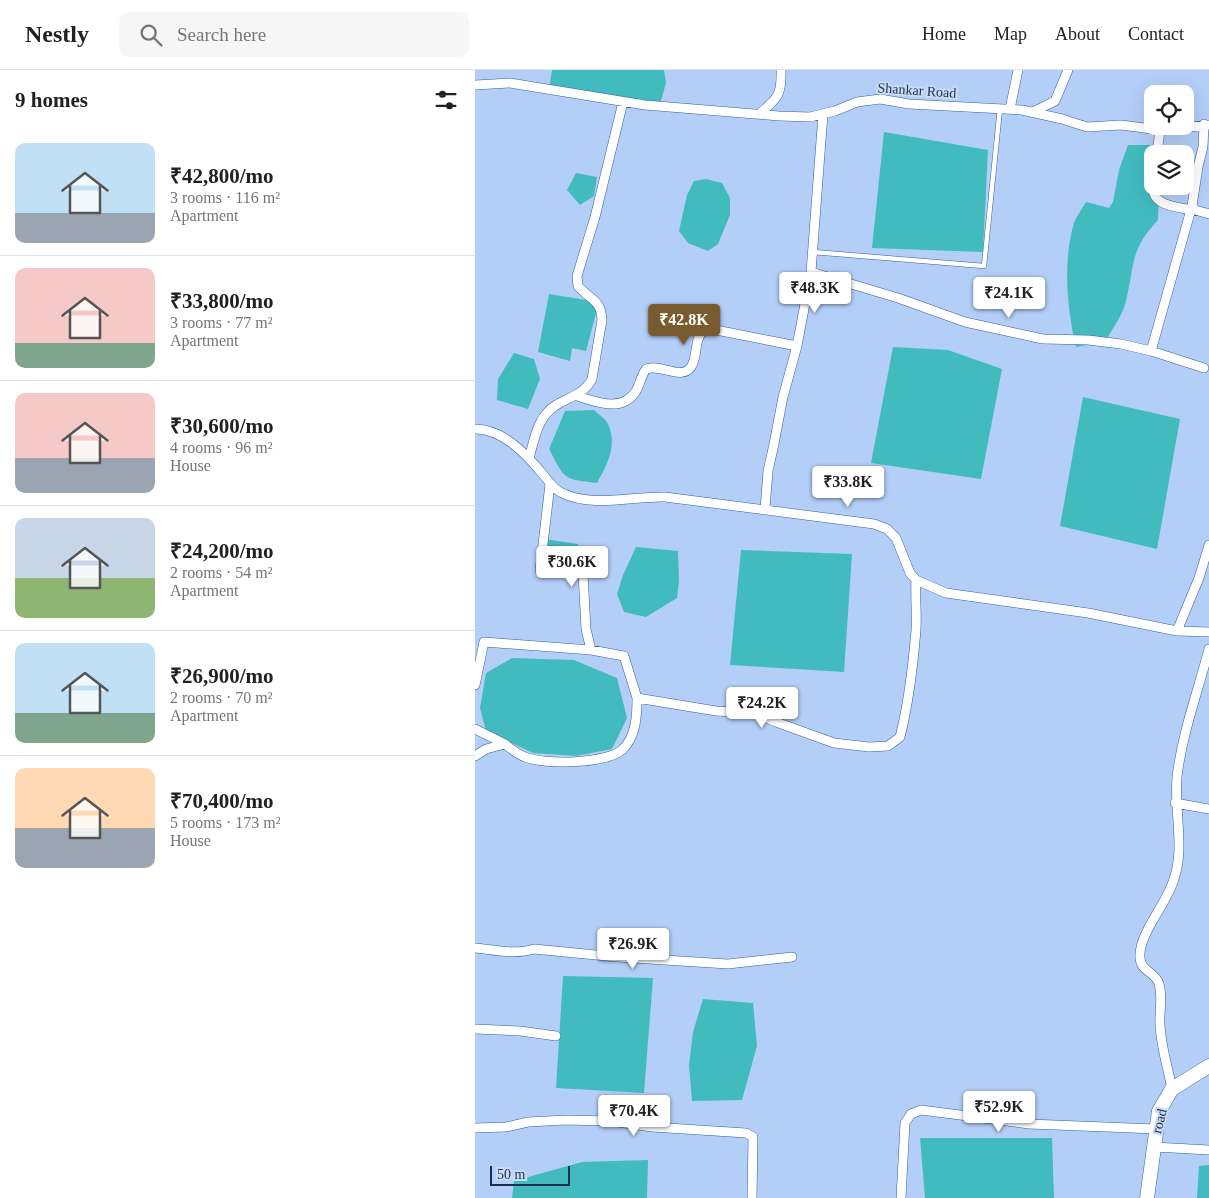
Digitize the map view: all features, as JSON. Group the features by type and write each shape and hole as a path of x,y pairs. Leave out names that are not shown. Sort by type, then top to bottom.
{"main road":[{"name":"road","path":"1147,1198 1159,1111 1172,1089 1209,1066"}],"street":[{"path":"758,115 779,97 782,85 781,70"},
{"path":"1010,109 1018,70"},
{"path":"1033,112 1055,101 1068,70"},
{"name":"Shankar Road","path":"475,85 510,83 623,102 758,115 810,117 857,102 880,99 909,104 1000,108 1033,112 1087,127 1121,125 1144,128"},
{"path":"529,458 540,424 546,414 561,403 577,396 588,387 592,380 602,320 599,305 578,286 577,276 595,217 623,102"},
{"path":"765,510 768,471 779,416 797,346 811,272 813,224 821,158 823,114"},
{"path":"1151,351 1192,208 1207,125"},
{"name":"Shankar Road","path":"1194,126 1207,125"},
{"path":"1154,195 1160,202 1192,208 1209,214"},
{"path":"811,272 899,298 965,322 1043,339 1088,340 1151,351 1204,368"},
{"path":"577,396 606,405 619,404 629,399 636,391 646,369 654,367 681,372 686,371 691,366 701,332 705,330 711,329 797,346"},
{"path":"475,429 493,432 506,439 529,458 561,493 603,501 640,496 665,497 874,524 887,529 896,538 910,573 916,580 946,593 1088,612 1177,631 1209,632"},
{"path":"551,484 540,570 583,573 586,629 591,650"},
{"path":"1177,631 1199,578 1209,545"},
{"path":"637,698 716,711 755,713 834,742 869,747 887,746 900,737 905,706 911,689 916,629 916,580"},
{"path":"475,684 484,642 591,650 624,656 637,698 637,722 628,742 622,750 608,758 561,762 525,758 505,744 475,729"},
{"path":"1172,1089 1160,1028 1160,985 1157,978 1145,971 1139,958 1144,935 1161,910 1175,878 1178,859 1175,803 1177,775 1184,739 1209,649"},
{"path":"475,756 486,749 505,744"},
{"path":"1175,803 1209,809"},
{"path":"475,948 506,952 524,952 534,948 617,957 728,964 792,957"},
{"path":"475,1029 520,1031 555,1036"},
{"path":"901,1198 905,1123 911,1114 921,1110 1029,1124 1156,1129"},
{"path":"475,1128 506,1127 528,1122 602,1121 651,1127 746,1133 753,1137 752,1198"},
{"path":"1154,1147 1209,1150"}],"lane":[{"path":"813,252 985,266 1000,108"}],"shaded area":[{"path":"552,70 664,70 666,83 661,101 644,102 549,89"},
{"path":"884,132 988,150 983,252 872,248"},
{"path":"1128,145 1144,145 1144,195 1159,195 1158,220 1138,249 1125,306 1105,342 1076,347 1067,287 1068,256 1073,226 1086,202 1109,208 1113,202 1119,170"},
{"path":"576,173 597,177 594,196 580,205 567,190"},
{"path":"706,179 722,183 730,198 730,215 718,244 708,251 688,243 679,231 687,195 694,181"},
{"path":"549,294 599,302 586,351 572,348 570,361 538,352"},
{"path":"893,347 948,350 1002,369 981,479 871,463"},
{"path":"514,353 534,359 540,379 528,409 497,400 498,379"},
{"path":"1083,397 1180,419 1157,549 1060,526"},
{"path":"594,410 607,422 612,440 608,462 597,483 566,476 549,449 565,411"},
{"path":"544,539 578,544 582,569 540,568"},
{"path":"636,547 678,551 679,581 677,598 646,617 624,612 617,594 623,575"},
{"path":"741,550 852,554 844,672 730,665"},
{"path":"512,658 574,660 617,678 627,718 612,749 576,756 533,753 486,731 480,708 486,673"},
{"path":"563,976 653,978 644,1093 556,1088"},
{"path":"703,999 753,1003 757,1046 742,1100 692,1101 689,1065 693,1032"},
{"path":"920,1138 1052,1138 1054,1198 925,1198"},
{"path":"648,1160 647,1198 512,1198 514,1181 582,1162"},
{"path":"1209,1165 1209,1198 1197,1198 1199,1166"}]}
